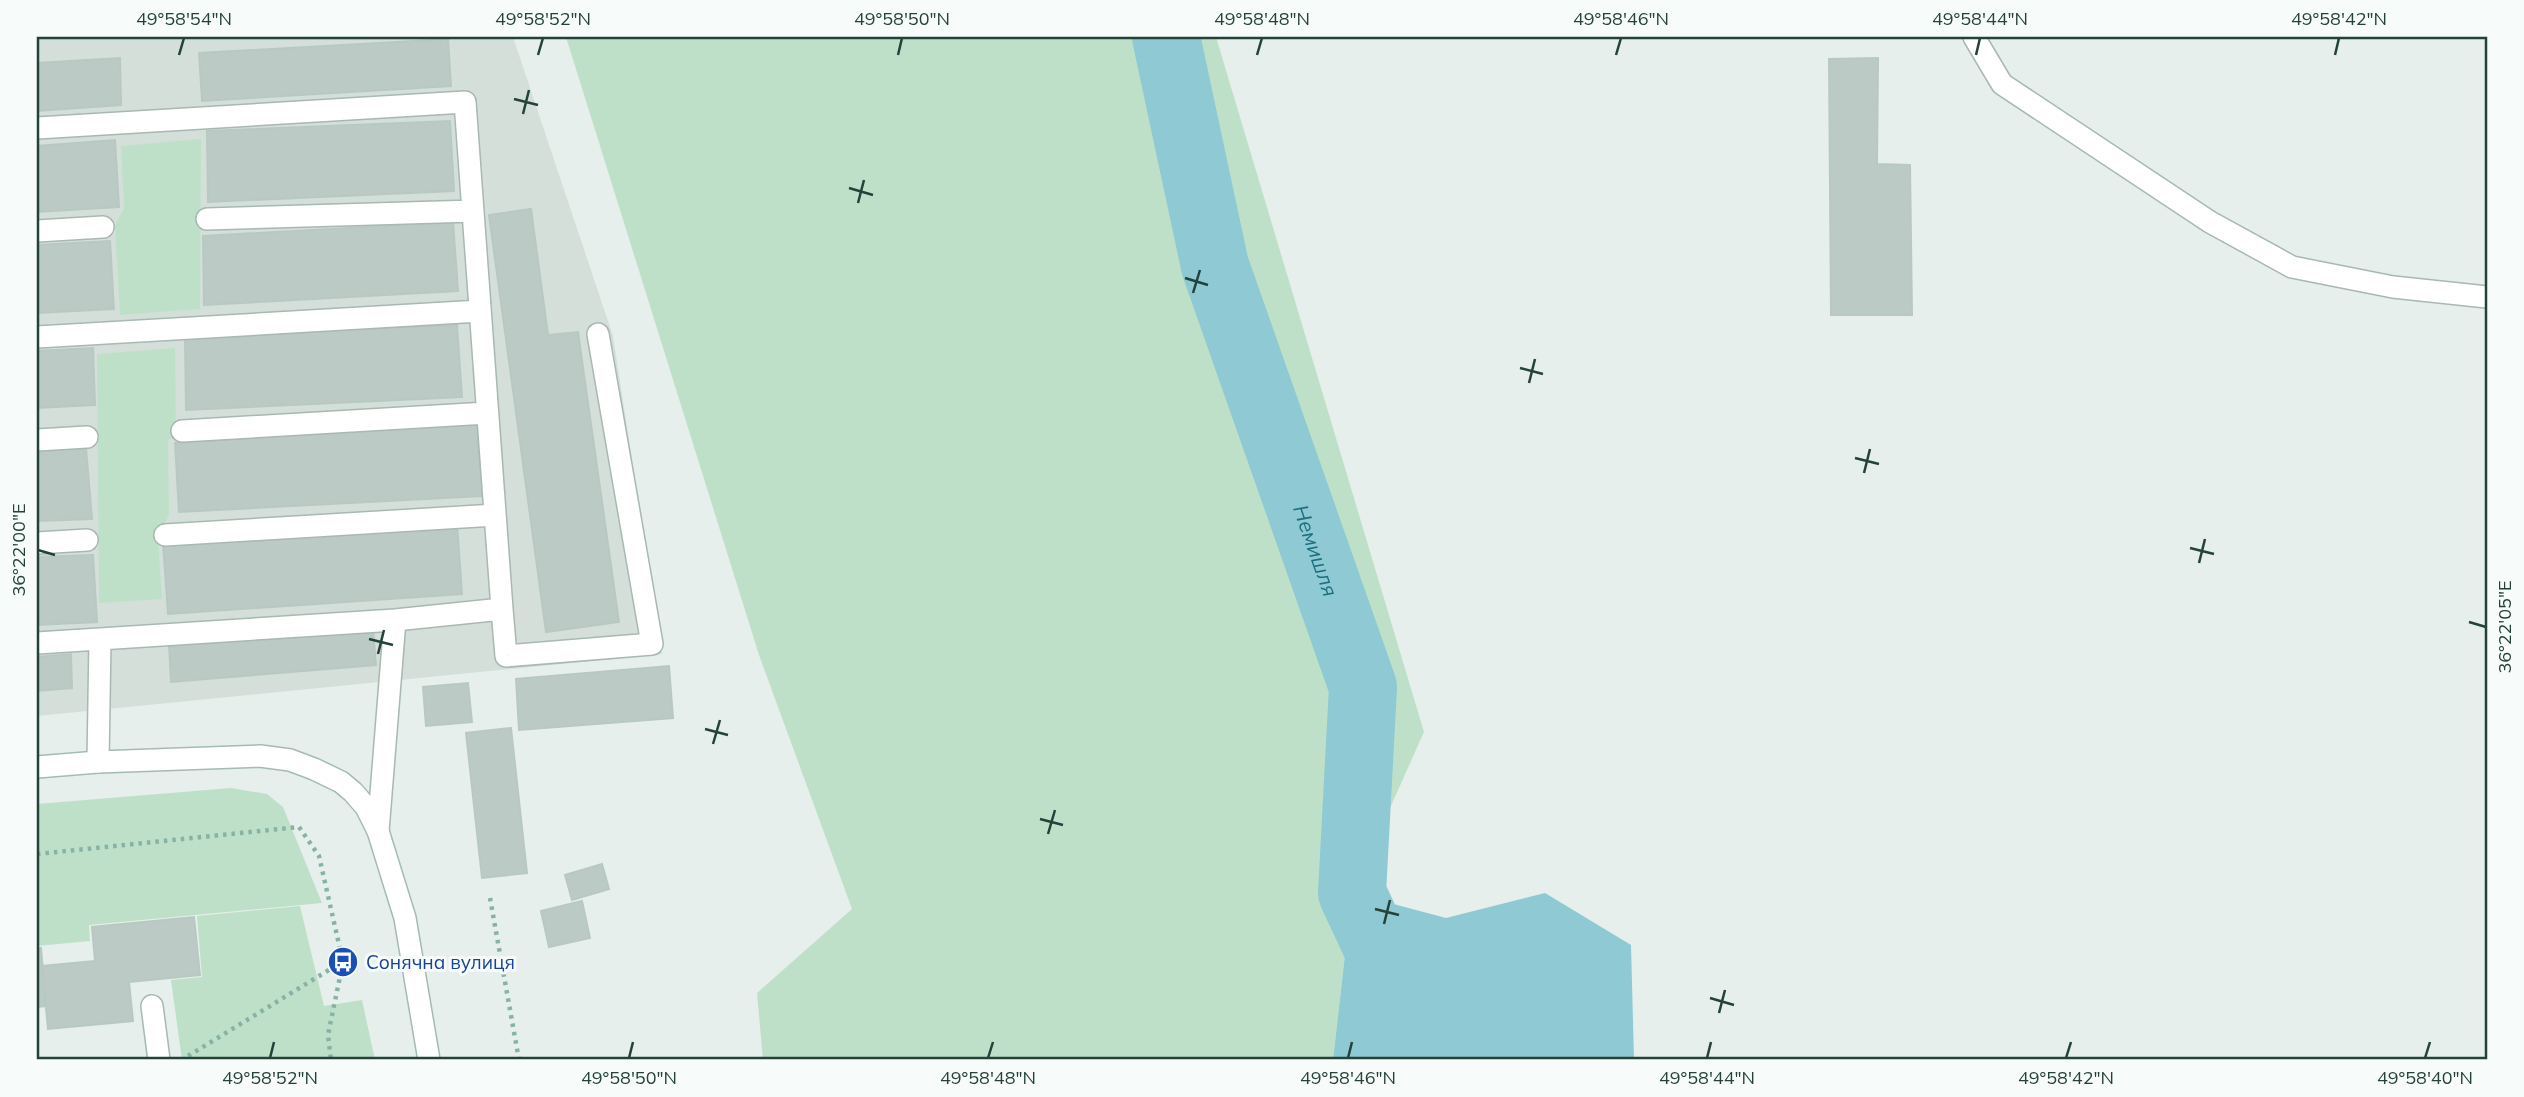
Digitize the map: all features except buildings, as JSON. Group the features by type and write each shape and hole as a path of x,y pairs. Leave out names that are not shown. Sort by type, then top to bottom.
{"street":[{"path":"1974,37 2002,84 2210,222 2292,267 2393,287 2487,297"},
{"path":"37,128 465,102 506,656 652,644 598,334"},
{"path":"208,219 473,211"},
{"path":"37,231 103,227"},
{"path":"37,337 480,311"},
{"path":"182,431 487,413"},
{"path":"37,440 87,437"},
{"path":"165,535 495,515"},
{"path":"37,543 87,540"},
{"path":"37,643 395,620 502,609"},
{"path":"379,831 395,620"},
{"path":"98,762 100,639"},
{"path":"37,767 260,756 279,758 314,769 341,782 366,807 379,831 405,918 429,1060"},
{"path":"152,1006 159,1060"}],"path":[{"path":"37,854 299,827 319,856 343,962 328,1035 331,1060"},
{"path":"491,898 519,1060"},
{"path":"182,1060 343,962"}],"shaded area":[{"path":"37,37 513,37 613,336 662,654 37,716"}],"green space":[{"path":"566,37 1216,37 1424,732 1352,893 1333,1060 763,1060 757,993 852,909 759,655"},
{"path":"201,139 200,309 120,315 115,225 124,208 121,146"},
{"path":"175,348 176,432 168,441 169,514 158,539 162,599 99,603 97,354"},
{"path":"231,788 267,794 283,807 322,903 89,925 90,941 37,946 37,804"},
{"path":"300,906 324,1006 362,1000 375,1060 182,1060 171,980 202,977 197,916"}],"water":[{"path":"1352,893 1446,918 1545,893 1631,945 1634,1060 1333,1060"}],"waterway":[{"name":"Немишля","path":"1166,37 1215,266 1363,687 1352,893 1430,1060"}],"place":[{"name":"Сонячна вулиця","path":"343,962"}]}
